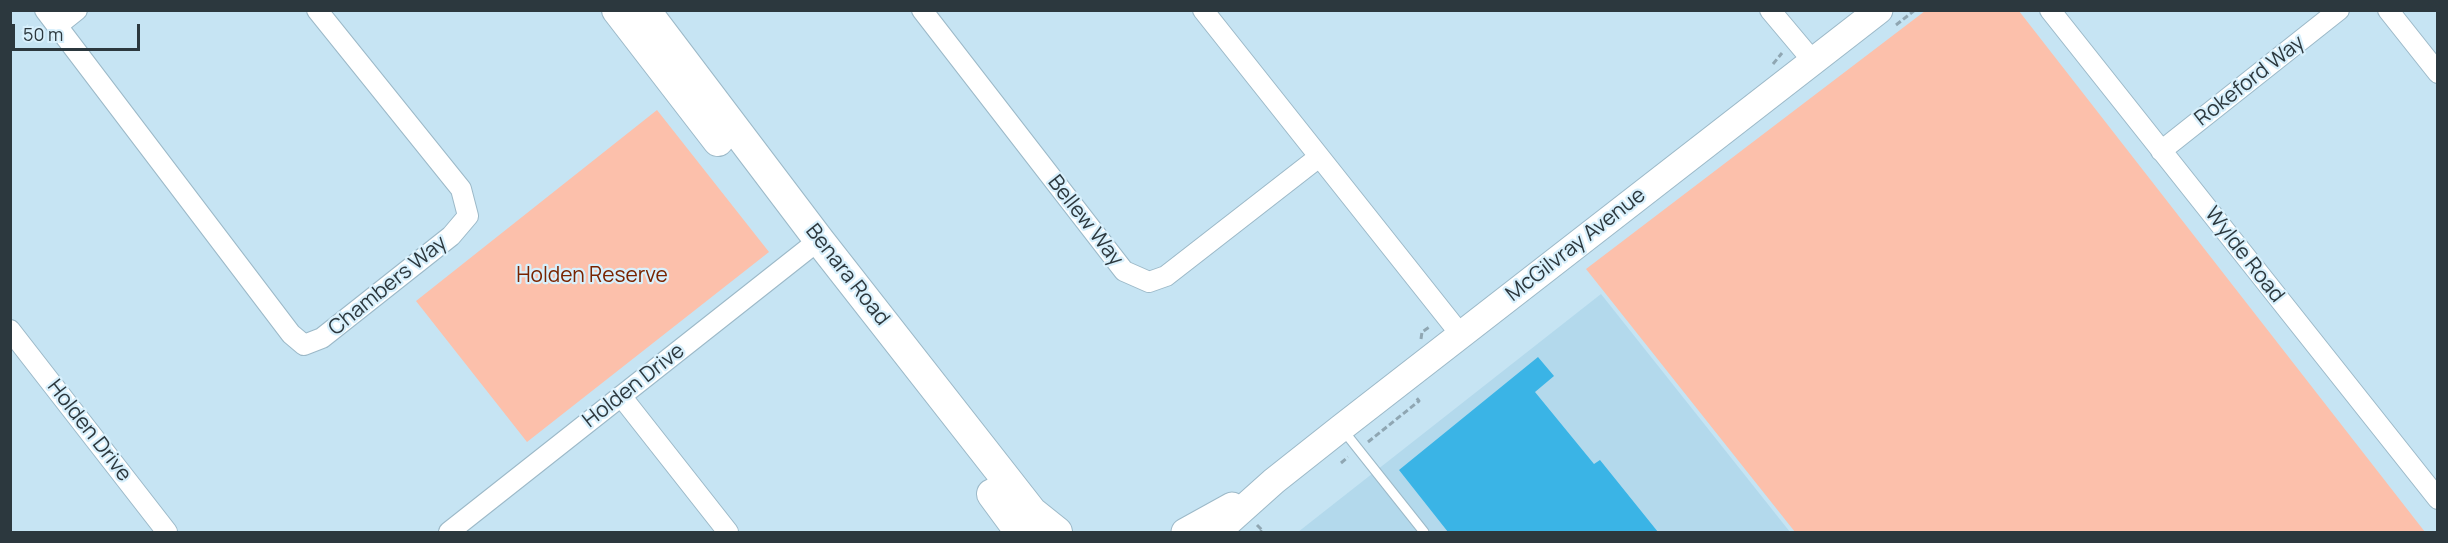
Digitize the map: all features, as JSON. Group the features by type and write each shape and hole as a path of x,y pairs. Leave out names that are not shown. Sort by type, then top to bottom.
{"main road":[{"name":"Benara Road","path":"617,10 1032,512 1057,532"},
{"name":"Benara Road","path":"645,10 812,246 1020,532"},
{"name":"McGilvray Avenue","path":"1216,532 1274,481 1341,428 1879,10"},
{"name":"McGilvray Avenue","path":"1185,532 1274,481"}],"street":[{"name":"Chambers Way","path":"45,10 291,334 304,345 322,338 451,236 468,216 461,189 317,10"},
{"path":"57,26 77,10"},
{"name":"Bellew Way","path":"922,10 1124,271 1149,282 1166,276 1319,157"},
{"path":"1203,10 1461,335"},
{"path":"1770,10 1812,60"},
{"name":"Wylde Road","path":"2050,10 2438,499"},
{"name":"Rokeford Way","path":"2161,151 2339,10"},
{"path":"2388,10 2438,73"},
{"name":"Holden Drive","path":"449,532 812,246"},
{"name":"Holden Drive","path":"10,330 17,351 167,532"},
{"path":"621,396 728,532"}],"lane":[{"path":"1341,428 1424,532"}],"path":[{"path":"1341,464 1419,401"}],"shaded area":[{"path":"1601,294 1790,532 1298,532"}],"green space":[{"path":"1925,11 2019,11 2425,532 1795,532 1586,269"},
{"name":"Holden Reserve","path":"657,110 769,252 527,442 416,301"}],"building":[{"path":"1538,357 1554,376 1535,392 1594,464 1600,460 1658,532 1448,532 1399,470"}]}
